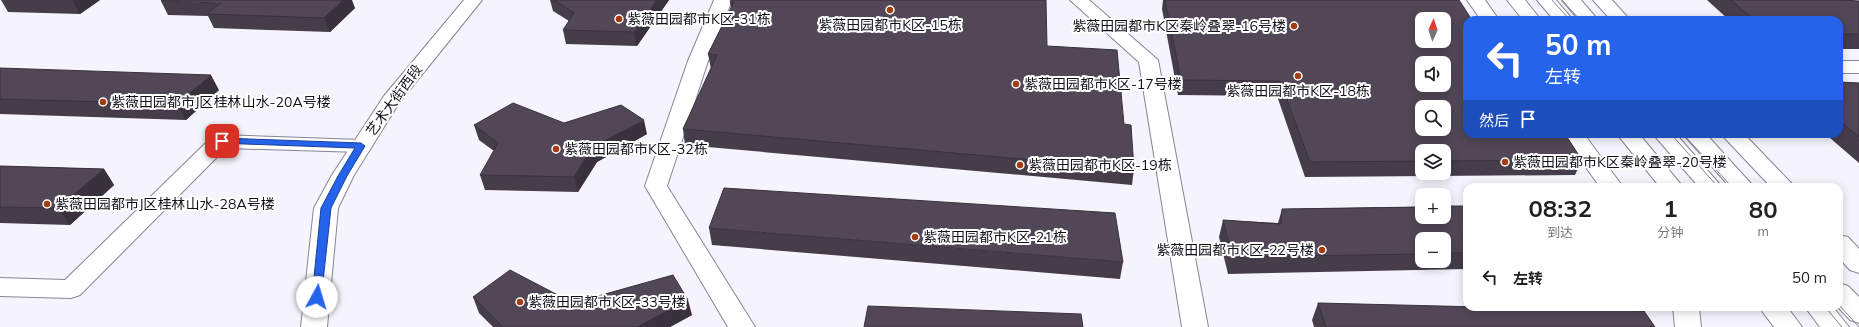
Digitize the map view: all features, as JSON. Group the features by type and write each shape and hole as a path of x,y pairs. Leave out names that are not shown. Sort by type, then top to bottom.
{"street":[{"name":"艺术大街西段","path":"314,327 326,208 342,176 391,100 473,0"},
{"path":"723,0 698,62 656,186 742,327"},
{"path":"1079,0 1148,60 1195,327"},
{"path":"1476,0 1487,16"},
{"path":"1516,0 1529,16"},
{"path":"1546,0 1560,16"},
{"path":"1571,0 1586,16"},
{"path":"1602,0 1617,16"},
{"path":"1843,67 1859,67"},
{"path":"1576,138 1609,183"},
{"path":"1631,138 1669,183"},
{"path":"1668,138 1708,183"},
{"path":"1698,138 1739,183"},
{"path":"1736,138 1780,183"},
{"path":"0,287 71,289 222,141 361,146"},
{"path":"1843,247 1859,264"},
{"path":"1843,296 1859,314"},
{"path":"1686,311 1688,327"},
{"path":"1775,311 1789,327"},
{"path":"1822,311 1836,327"}],"building":[{"path":"343,0 324,18 207,14 221,3 161,1"},
{"path":"554,0 657,0 634,32 563,30 574,13"},
{"path":"731,0 1046,0 1047,46 1117,50 1124,124 1131,125 1134,169 683,129 717,55 708,54 734,2 730,2"},
{"path":"1165,0 1459,0 1469,16 1463,16 1463,138 1568,138 1582,160 1451,161 1451,144 1415,144 1415,161 1310,162 1280,81 1181,80"},
{"path":"1731,0 1859,1 1859,34 1843,34 1843,16 1749,16"},
{"path":"0,68 211,75 177,104 0,99"},
{"path":"1843,82 1859,83 1859,137 1843,124"},
{"name":"紫薇田园都市K区-32栋","path":"513,103 564,123 621,105 644,120 593,147 574,177 480,175 498,143 474,125"},
{"path":"0,166 104,169 58,208 0,207"},
{"name":"紫薇田园都市K区-21栋","path":"724,188 1115,213 1123,262 709,228"},
{"path":"1451,206 1463,206 1463,253 1451,253 1451,232 1415,232 1415,254 1232,257 1223,220 1281,224 1282,209 1415,207 1415,224 1451,224"},
{"path":"510,270 573,303 673,275 688,300 637,327 503,327 473,297"},
{"path":"1318,303 1463,307 1463,311 1644,311 1655,327 1326,327"},
{"path":"868,306 1081,314 1083,327 864,327"}],"tram line":[{"path":"1552,0 1566,16"},
{"path":"1562,0 1576,16"},
{"path":"1675,138 1714,183"},
{"path":"1687,138 1728,183"},
{"path":"1843,309 1859,327"},
{"path":"1828,311 1842,327"}],"place":[{"name":"紫薇田园都市K区-15栋","path":"890,10"},
{"name":"紫薇田园都市K区-31栋","path":"619,19"},
{"name":"紫薇田园都市K区秦岭叠翠-16号楼","path":"1294,26"},
{"name":"紫薇田园都市K区-18栋","path":"1298,76"},
{"name":"紫薇田园都市K区-17号楼","path":"1016,84"},
{"name":"紫薇田园都市J区桂林山水-20A号楼","path":"103,102"},
{"name":"紫薇田园都市K区-32栋","path":"556,149"},
{"name":"紫薇田园都市K区秦岭叠翠-20号楼","path":"1505,162"},
{"name":"紫薇田园都市K区-19栋","path":"1020,165"},
{"name":"紫薇田园都市J区桂林山水-28A号楼","path":"47,204"},
{"name":"紫薇田园都市K区-21栋","path":"915,237"},
{"name":"紫薇田园都市K区-22号楼","path":"1322,250"},
{"name":"紫薇田园都市K区-33号楼","path":"520,302"}],"route":[{"path":"222,141 361,146 342,176 326,208 317,297"}]}
